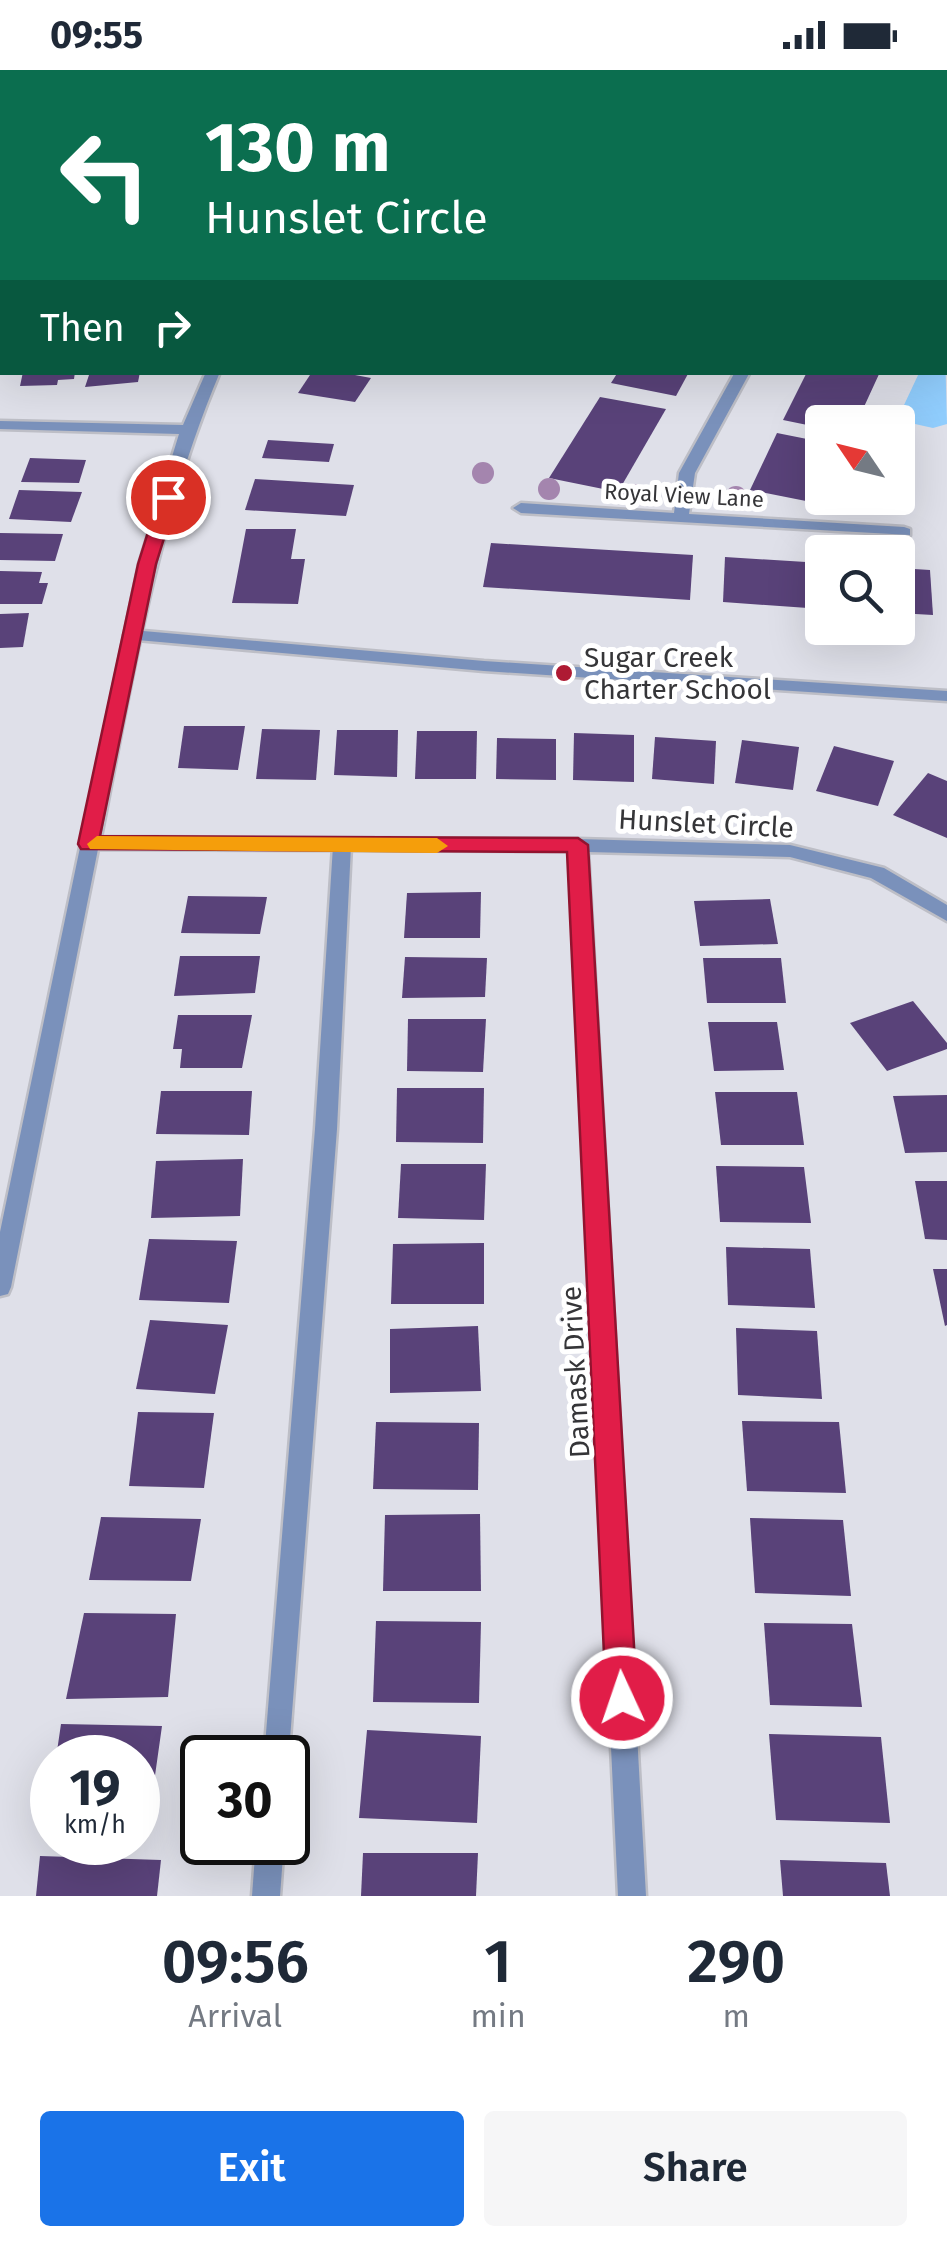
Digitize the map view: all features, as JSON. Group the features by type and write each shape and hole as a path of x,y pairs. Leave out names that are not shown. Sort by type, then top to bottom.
{"street":[{"path":"0,1288 147,564 188,430 212,375"},
{"path":"681,517 687,473 740,375"},
{"path":"0,425 188,430"},
{"name":"Royal View Lane","path":"520,508 904,532"},
{"path":"132,634 484,666 947,696"},
{"name":"Hunslet Circle","path":"88,844 578,845 790,851 877,872 947,914"},
{"name":"Damask Drive","path":"578,845 632,1896"},
{"path":"279,1735 326,1129 342,846"},
{"path":"266,1896 268,1865"}],"water":[{"path":"918,375 946,375 947,424 933,428 915,424 915,405 904,405"}],"building":[{"path":"22,375 75,375 74,379 58,380 57,385 20,386"},
{"path":"89,375 139,375 138,382 85,387"},
{"path":"310,375 371,378 355,402 298,393"},
{"path":"616,375 687,375 676,396 611,383"},
{"path":"806,375 879,375 865,405 805,405 805,425 783,420"},
{"path":"600,397 666,409 618,492 549,478"},
{"path":"777,433 805,439 805,501 750,490"},
{"path":"268,440 334,444 329,462 262,458"},
{"path":"30,458 86,460 79,483 21,482"},
{"path":"255,479 354,485 346,516 245,510"},
{"path":"19,490 82,492 71,522 9,519"},
{"path":"246,529 296,529 291,559 305,559 298,604 232,603"},
{"path":"0,533 63,534 55,561 0,560"},
{"path":"491,543 693,555 690,600 483,587"},
{"path":"725,557 805,562 805,608 723,602"},
{"path":"915,569 930,570 933,615 915,614"},
{"path":"0,571 42,572 39,583 48,583 42,604 0,604"},
{"path":"29,613 23,647 0,648 0,614"},
{"path":"184,726 245,726 238,770 178,768"},
{"path":"262,729 320,730 316,780 256,779"},
{"path":"337,730 398,730 397,777 334,775"},
{"path":"417,731 477,731 476,779 415,779"},
{"path":"574,733 634,735 634,782 573,780"},
{"path":"655,737 716,741 714,784 652,779"},
{"path":"497,738 556,739 556,780 496,779"},
{"path":"742,740 799,747 793,790 735,783"},
{"path":"834,746 894,761 878,806 816,791"},
{"path":"928,773 947,781 947,838 893,815"},
{"path":"481,892 480,938 404,938 407,893"},
{"path":"188,896 267,897 260,934 181,933"},
{"path":"770,899 778,944 700,946 694,901"},
{"path":"180,956 260,956 255,993 174,996"},
{"path":"405,957 487,958 485,997 402,998"},
{"path":"703,958 781,958 786,1003 707,1003"},
{"path":"913,1001 947,1043 947,1049 887,1071 850,1023"},
{"path":"178,1015 252,1015 242,1068 180,1068 182,1049 173,1049"},
{"path":"408,1019 486,1019 483,1072 407,1071"},
{"path":"708,1022 777,1022 784,1070 714,1071"},
{"path":"397,1088 484,1088 483,1143 396,1142"},
{"path":"161,1091 252,1091 249,1135 156,1134"},
{"path":"715,1092 797,1092 804,1145 721,1145"},
{"path":"947,1095 947,1152 905,1153 893,1096"},
{"path":"243,1159 240,1216 151,1218 156,1161"},
{"path":"401,1164 486,1164 484,1220 398,1218"},
{"path":"716,1166 804,1167 811,1223 720,1222"},
{"path":"915,1181 947,1181 947,1240 925,1239"},
{"path":"149,1239 237,1241 229,1303 139,1300"},
{"path":"484,1243 484,1304 391,1304 393,1244"},
{"path":"726,1247 810,1249 815,1308 728,1305"},
{"path":"933,1269 947,1269 945,1326"},
{"path":"150,1320 228,1325 215,1394 136,1389"},
{"path":"478,1326 481,1391 390,1393 390,1329"},
{"path":"736,1328 817,1331 822,1399 738,1395"},
{"path":"138,1412 214,1413 204,1488 129,1486"},
{"path":"742,1421 839,1422 846,1493 747,1491"},
{"path":"376,1422 479,1423 478,1490 373,1489"},
{"path":"480,1514 481,1591 383,1591 385,1515"},
{"path":"101,1517 201,1519 191,1581 89,1580"},
{"path":"750,1518 843,1520 851,1596 755,1593"},
{"path":"84,1613 176,1614 168,1697 66,1699"},
{"path":"376,1621 481,1622 479,1703 373,1702"},
{"path":"764,1623 852,1624 862,1707 770,1705"},
{"path":"61,1724 162,1726 160,1740 160,1735 59,1735"},
{"path":"367,1730 481,1736 477,1823 359,1818"},
{"path":"769,1734 881,1737 890,1823 776,1820"},
{"path":"363,1853 478,1853 476,1896 361,1896"},
{"path":"161,1860 157,1896 36,1896 39,1865 160,1865"},
{"path":"780,1860 886,1863 890,1896 783,1896"}],"slow traffic":[{"path":"97,844 437,846"}],"place":[{"name":"Sugar Creek Charter School","path":"564,673"}],"route":[{"path":"168,497 147,564 88,844 578,845 622,1698"}]}
